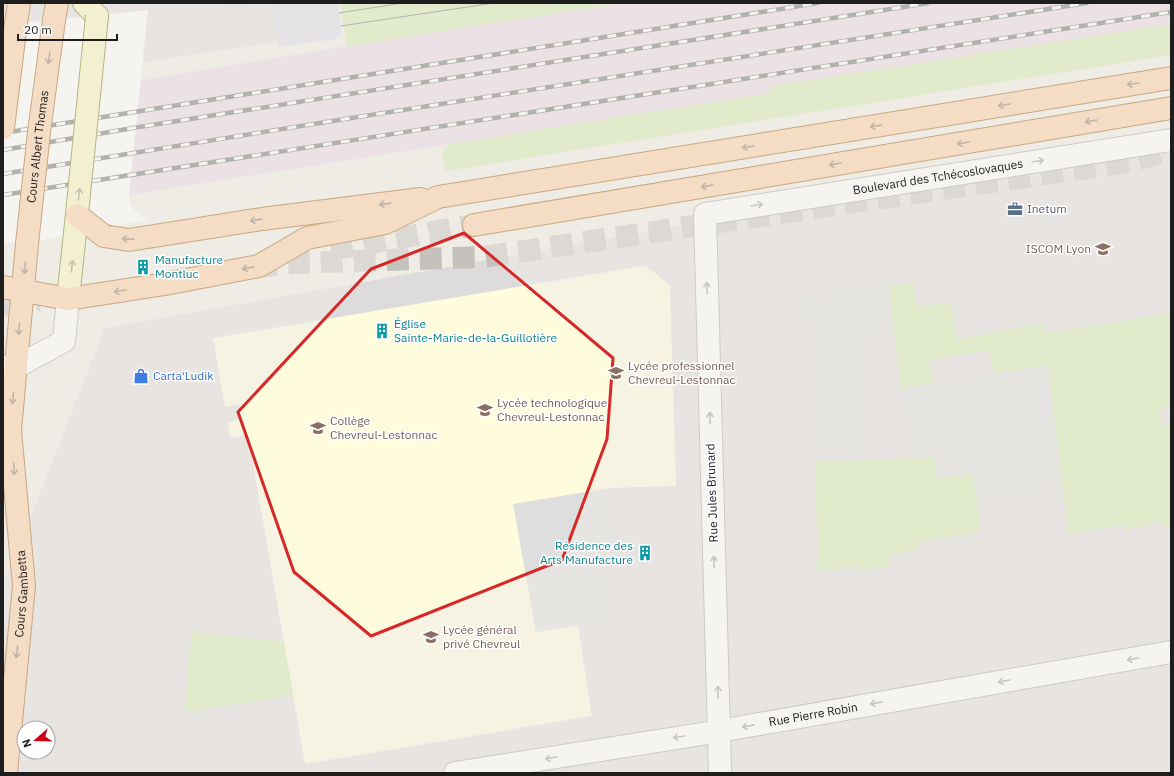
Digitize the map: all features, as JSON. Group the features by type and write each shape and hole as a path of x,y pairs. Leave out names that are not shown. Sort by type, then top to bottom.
{"main road":[{"name":"Cours Albert Thomas","path":"13,289 27,244 39,132 56,11"},
{"path":"3,128 18,13"},
{"path":"76,224 104,236 128,240 262,219 438,197 1171,78"},
{"path":"474,225 1171,108"},
{"path":"13,289 68,300 165,284 259,266 307,238 385,223 438,197"},
{"name":"Cours Gambetta","path":"6,773 24,586 10,430 10,367 13,289"}],"street":[{"path":"10,367 64,341 76,224 90,10"},
{"name":"Boulevard des Tchécoslovaques","path":"705,214 1171,140"},
{"name":"Rue Jules Brunard","path":"705,214 720,773"},
{"name":"Rue Pierre Robin","path":"455,773 718,731 1171,652"}],"highlighted area":[{"path":"464,233 613,358 607,439 562,560 371,636 294,572 238,412 371,269"}],"shaded area":[{"path":"3,3 338,3 342,33 335,39 279,47 278,42 143,62 3,67"},
{"path":"224,3 271,3 225,10"},
{"path":"272,3 338,3 342,33 335,39 279,47"},
{"path":"624,3 1171,3 1171,24 771,86 771,93 3,215 3,103 347,46"},
{"path":"1171,140 1171,773 3,773 3,578 7,577 105,328 1118,148"},
{"path":"646,266 670,285 676,486 610,488 536,632 578,625 592,716 305,764 248,435 230,438 228,422 241,419 239,404 225,407 213,338"},
{"path":"888,282 895,338 861,342 875,460 816,461 812,319 795,319 795,298"},
{"path":"1048,365 1061,479 1040,483 1040,491 978,502 973,473 937,479 933,456 909,458 901,388"},
{"path":"610,488 615,619 536,632 513,504"}],"green space":[{"path":"624,3 347,46 340,4"},
{"path":"1171,24 1171,55 446,171 442,153 448,144 770,93 771,86"},
{"path":"913,283 917,307 951,302 957,339 1043,323 1045,333 1171,313 1171,406 1159,408 1162,424 1171,423 1171,526 1165,527 1163,522 1124,530 1123,525 1068,534 1048,365 994,374 989,350 930,360 934,383 901,388 888,286"},
{"path":"933,456 973,473 980,521 979,532 917,542 918,550 888,555 891,566 860,571 859,566 815,573 818,569 816,461"},
{"path":"192,632 284,642 293,695 186,712 185,700"}],"pier":[{"path":"148,10 129,195 130,203 136,212 148,220 75,233 27,244 3,244 3,25"}],"tunnel":[{"path":"255,267 292,263 483,257 1127,162 1171,150"},
{"path":"331,250 474,225"},
{"path":"3,306 39,300"}],"tram line":[{"path":"339,13 403,3"},
{"path":"341,26 494,3"}],"railway":[{"path":"3,133 818,3"},
{"path":"3,150 139,127 929,3"},
{"path":"3,174 1087,3"},
{"path":"3,195 1171,12"}],"place":[{"name":"Inetum","path":"1015,209"},
{"name":"ISCOM Lyon","path":"1103,249"},
{"name":"Manufacture Montluc","path":"143,267"},
{"name":"Église Sainte-Marie-de-la-Guillotière","path":"382,331"},
{"name":"Lycée professionnel Chevreul-Lestonnac","path":"616,373"},
{"name":"Carta'Ludik","path":"141,376"},
{"name":"Lycée technologique Chevreul-Lestonnac","path":"485,410"},
{"name":"Collège Chevreul-Lestonnac","path":"318,428"},
{"name":"Résidence des Arts Manufacture","path":"645,553"},
{"name":"Lycée général privé Chevreul","path":"431,637"}]}
